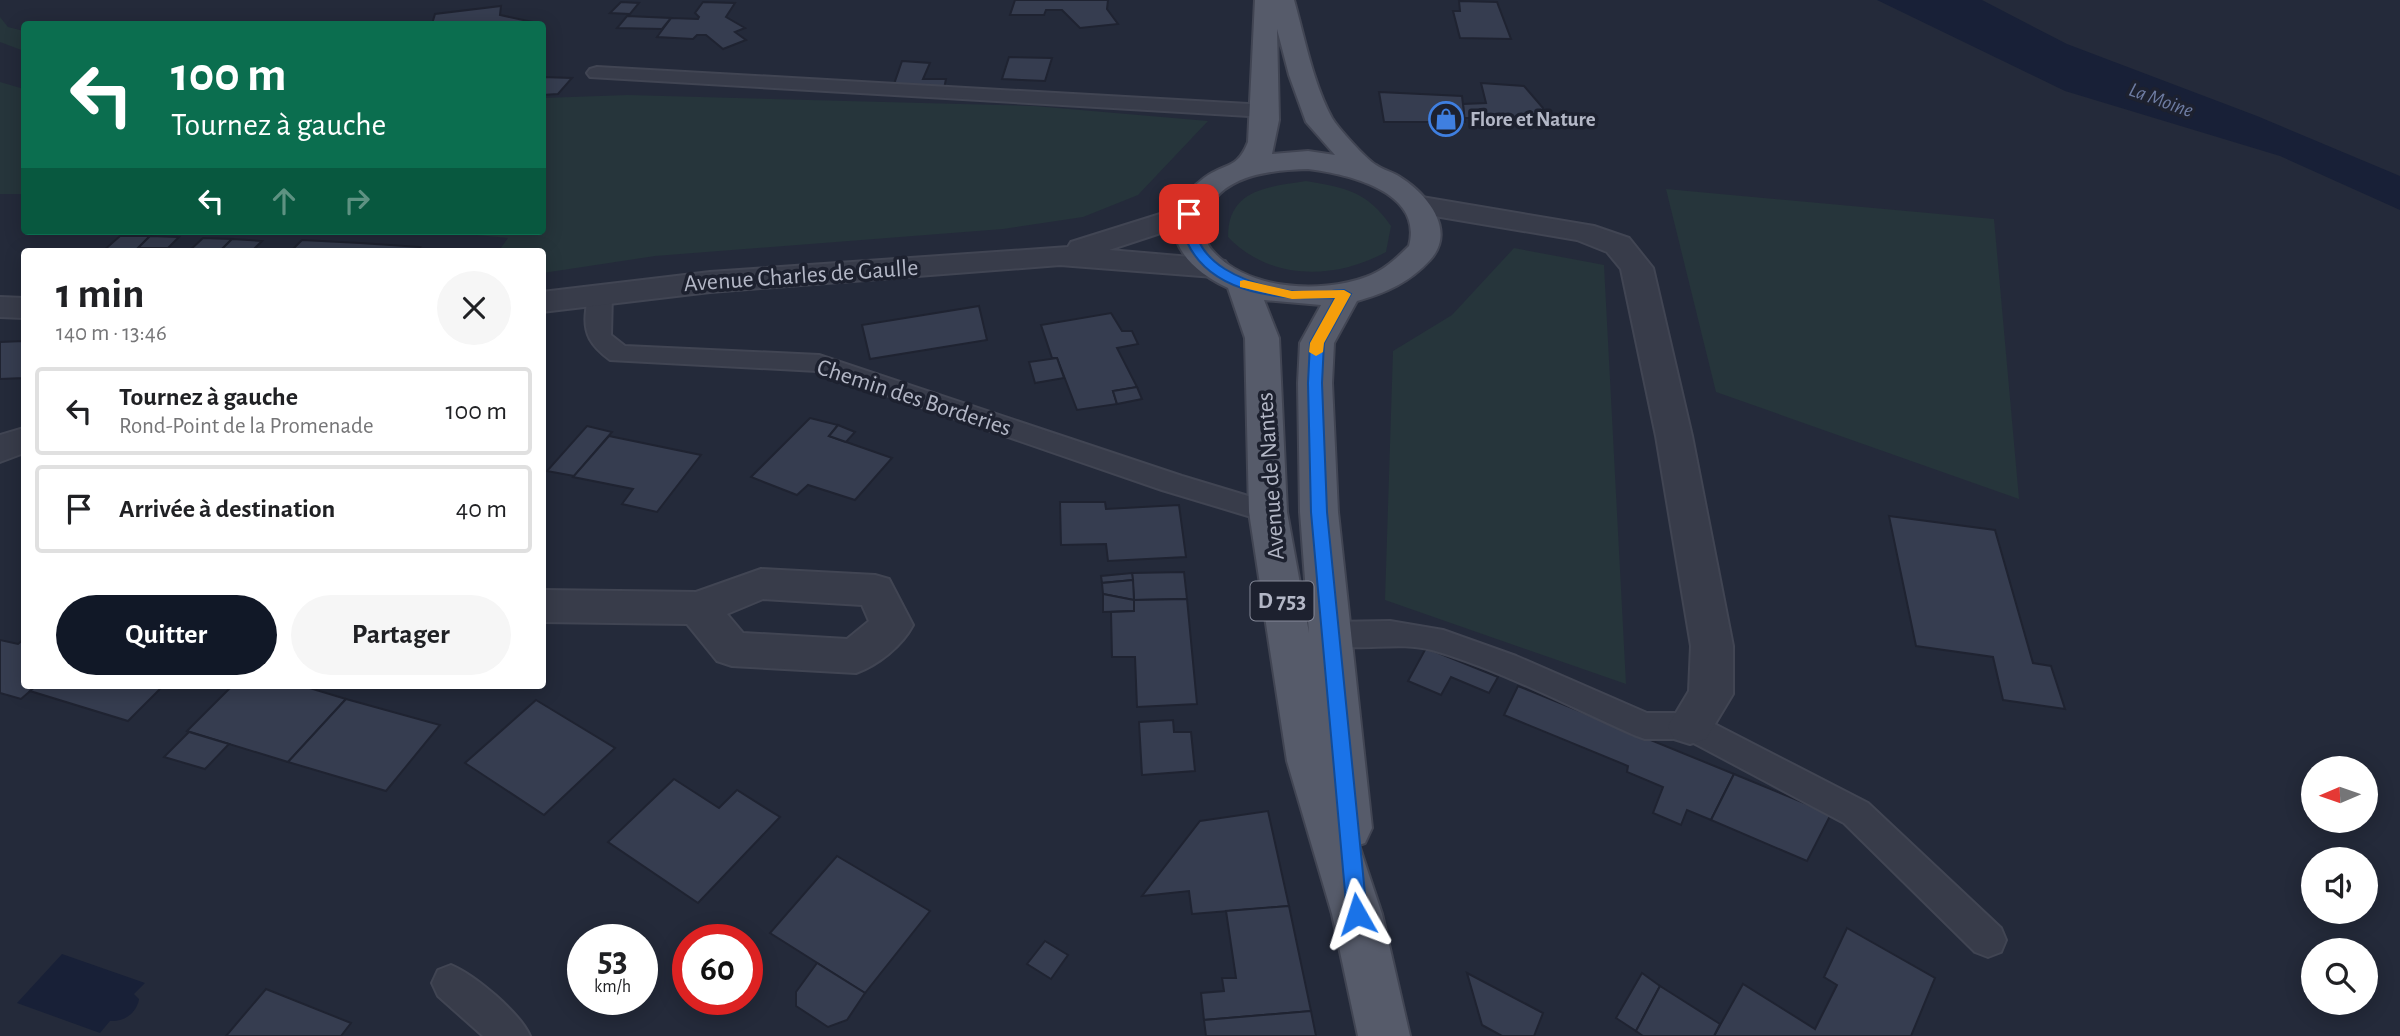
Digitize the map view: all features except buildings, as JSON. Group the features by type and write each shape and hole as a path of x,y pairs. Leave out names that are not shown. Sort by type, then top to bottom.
{"main road":[{"path":"1250,167 1262,149 1266,111 1263,75 1266,0"},
{"path":"1282,0 1302,75 1320,122 1365,170"},
{"path":"1308,160 1365,170 1394,184 1416,205 1426,221 1425,245 1410,267 1382,284 1344,294 1292,295 1228,276 1200,256 1192,242 1187,228 1189,214 1200,194 1222,178 1250,167 1308,160"},
{"name":"Avenue de Nantes","path":"1228,276 1262,338 1268,512 1310,761 1357,914 1384,1036"},
{"name":"Avenue de Nantes","path":"1344,294 1317,343 1315,383 1319,512 1357,914"}],"street":[{"path":"1416,205 1510,222 1545,224 1601,238 1618,245 1637,268 1674,436 1712,646 1711,694 1690,726"},
{"name":"Avenue Charles de Gaulle","path":"1060,256 1189,214"},
{"path":"1425,245 1458,231 1510,222"},
{"name":"Avenue Charles de Gaulle","path":"546,301 600,293 1060,256 1228,276"},
{"path":"0,307 21,307"},
{"path":"0,449 21,441"},
{"path":"546,606 698,608"}],"lane":[{"path":"597,73 1266,111"},
{"name":"Chemin des Borderies","path":"600,293 596,332 603,344 619,354 819,363 1268,512"},
{"path":"1331,634 1390,633 1432,638 1506,665 1645,726 1690,726 1856,813 1988,940"},
{"path":"451,983 510,1036"}],"shaded area":[{"path":"0,17 8,27 21,30 21,50 0,42"},
{"path":"0,82 21,88 21,194 0,194"},
{"path":"628,95 1034,106 1208,121 1138,195 1083,217 1003,229 655,256 546,273 546,248 501,248 508,238 476,235 546,235 546,98"},
{"path":"1306,181 1344,189 1373,205 1391,226 1386,252 1346,268 1304,272 1263,262 1228,237 1230,221 1243,200 1265,189"},
{"path":"1666,189 1994,219 2019,499 1716,392"},
{"path":"1514,248 1604,265 1626,684 1385,600 1393,351 1452,315"}],"water":[{"name":"La Moine","path":"1877,0 1982,0 2067,44 2257,116 2400,176 2400,210 2280,156 2065,91"},
{"path":"62,954 145,983 134,994 139,999 133,1012 120,1020 110,1021 100,1033 17,1003"}],"slow traffic":[{"path":"1244,284 1292,295 1344,294 1317,343 1316,352"}],"place":[{"name":"Flore et Nature","path":"1446,119"}],"route":[{"path":"1189,214 1187,228 1200,256 1214,268 1242,284 1292,295 1344,294 1317,343 1315,383 1319,512 1357,914"}]}
